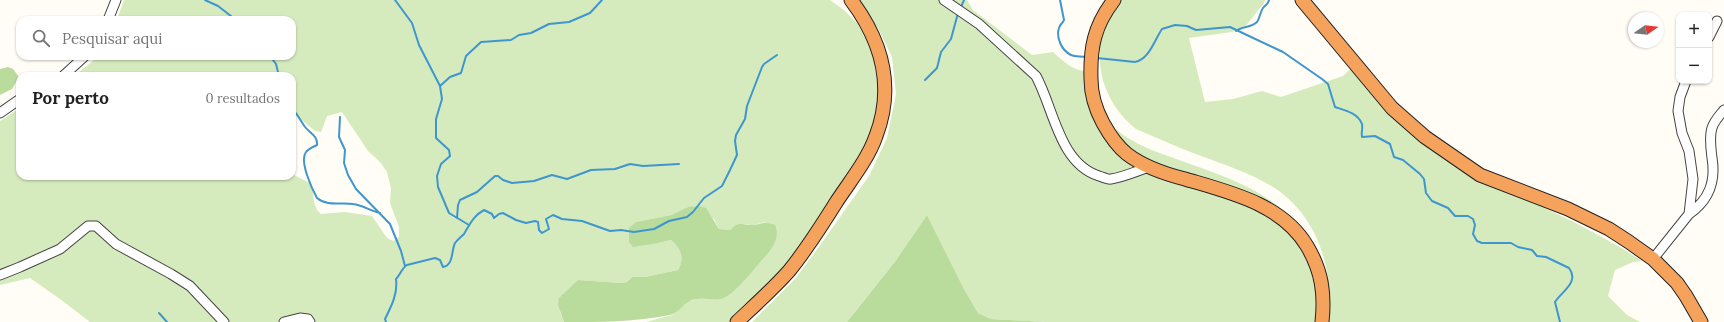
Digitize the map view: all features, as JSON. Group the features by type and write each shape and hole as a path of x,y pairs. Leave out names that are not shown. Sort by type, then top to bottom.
{"highway":[{"path":"737,322 770,291 798,259 860,166 876,137 885,97 884,67 870,28 851,0"},
{"path":"1114,0 1107,9 1094,37 1090,60 1093,95 1098,114 1108,133 1127,154 1149,167 1247,200 1269,209 1297,231 1305,242 1316,264 1323,290 1322,322"},
{"path":"1302,0 1392,108 1425,137 1480,175 1568,210 1609,229 1653,259 1682,289 1701,322"}],"street":[{"path":"110,16 116,0"},
{"path":"944,0 979,24 1036,76 1063,141 1075,160 1091,173 1110,179 1149,167"},
{"path":"1712,31 1717,21"},
{"path":"67,72 81,60"},
{"path":"1685,84 1680,97 1678,111 1679,122 1689,152 1694,179 1689,214"},
{"path":"0,113 16,102"},
{"path":"1653,259 1689,214 1702,203 1708,195 1713,174 1710,138 1712,128 1724,110"},
{"path":"0,274 20,267 60,249 88,226 96,226 116,244 190,286 224,322"},
{"path":"284,322 300,318 308,319 310,322"}],"green space":[{"path":"124,0 830,0 844,10 858,24 874,52 883,90 875,137 810,240 733,322 646,322 672,315 690,301 698,299 724,298 765,222 754,225 738,224 730,230 719,229 714,219 688,207 671,215 636,222 658,243 671,240 674,243 681,254 681,262 678,270 645,277 632,277 627,282 621,283 578,280 560,312 564,322 90,322 30,278 0,285 0,121 16,111 16,180 296,180 296,176 312,184 316,208 321,214 345,212 372,216 387,238 393,241 399,237 399,227 390,203 391,189 387,172 380,162 368,151 342,112 327,116 321,132 315,131 296,115 296,72 79,72 94,60 296,60 296,16 118,16"},
{"path":"849,0 967,0 973,10 1032,55 1053,52 1073,68 1088,71 1103,112 1111,124 1123,135 1156,151 1226,177 1263,195 1279,207 1292,220 1305,240 1317,281 1319,295 1316,322 1046,322 991,319 978,313 964,289 927,215 894,263 847,322 752,322 795,279 821,244 869,176 887,138 896,94 892,57 878,28 856,4"},
{"path":"1116,0 1265,0 1244,28 1232,32 1189,38 1205,102 1233,99 1262,91 1281,97 1343,76 1354,65 1395,109 1491,183 1572,221 1620,247 1642,261 1633,262 1615,270 1608,296 1627,315 1640,322 1329,322 1329,285 1321,250 1314,233 1305,218 1293,204 1270,185 1231,167 1185,150 1136,129 1120,114 1114,105 1104,85 1100,63 1100,37 1103,27"},
{"path":"8,67 13,69 16,73 16,82 12,89 0,95 0,69"},
{"path":"699,206 706,208 719,229 730,230 739,224 753,225 766,223 775,225 777,235 772,248 736,289 720,299 701,299 690,301 678,311 670,315 617,321 564,322 558,305 559,298 578,280 621,283 627,282 632,277 645,277 678,270 681,262 681,254 671,240 633,247 629,242 629,228 636,222 671,215 688,207"},
{"path":"927,215 964,289 978,313 991,319 1046,322 847,322 894,263"}],"waterway":[{"path":"205,0 218,6 231,16"},
{"path":"395,0 412,23 419,45 440,86 442,99 436,119 436,138 449,150 450,156 441,164 437,176 438,187 449,213 469,225"},
{"path":"440,86 450,77 461,73 466,56 481,42 511,40 519,35 531,33 549,24 569,22 590,13 602,0"},
{"path":"961,7 964,0"},
{"path":"1060,0 1064,20 1059,27 1058,32 1060,43 1067,53 1074,56 1086,57"},
{"path":"1236,31 1257,22 1262,10 1269,0"},
{"path":"925,80 937,68 941,52 951,39 958,13"},
{"path":"1097,58 1135,62 1140,60 1148,53 1162,29 1175,25 1187,26 1196,30 1230,27 1283,52 1328,84 1335,107 1350,112 1360,120 1362,124 1362,137 1375,136 1390,144 1394,157 1403,160 1424,179 1426,193 1432,201 1448,208 1455,216 1468,216 1473,219 1475,225 1473,234 1477,241 1482,243 1511,243 1518,247 1532,250 1537,256 1546,257 1569,268 1572,273 1571,282 1555,302 1560,322"},
{"path":"386,322 385,319 395,295 396,279 404,268 407,265 435,258 440,260 443,267 447,266 451,261 455,243 464,234 474,218 484,210 492,214 494,218 503,213 516,220 526,223 535,221 538,222 539,230 542,233 549,229 546,219 553,215 562,219 582,221 610,231 621,230 634,232 654,229 669,221 687,217 704,198 722,186 737,155 735,141 736,135 745,119 747,106 762,67 777,55"},
{"path":"273,60 276,64 278,72"},
{"path":"296,113 317,142 317,145 309,149 304,156 307,175 317,198 321,201 330,203 357,205 380,213"},
{"path":"340,117 339,137 345,150 344,163 348,175 356,189 390,224 401,251 405,266"},
{"path":"457,218 460,200 477,192 495,176 512,183 534,181 552,175 567,179 591,170 615,169 630,164 643,166 679,164"},
{"path":"159,313 167,322"}]}
